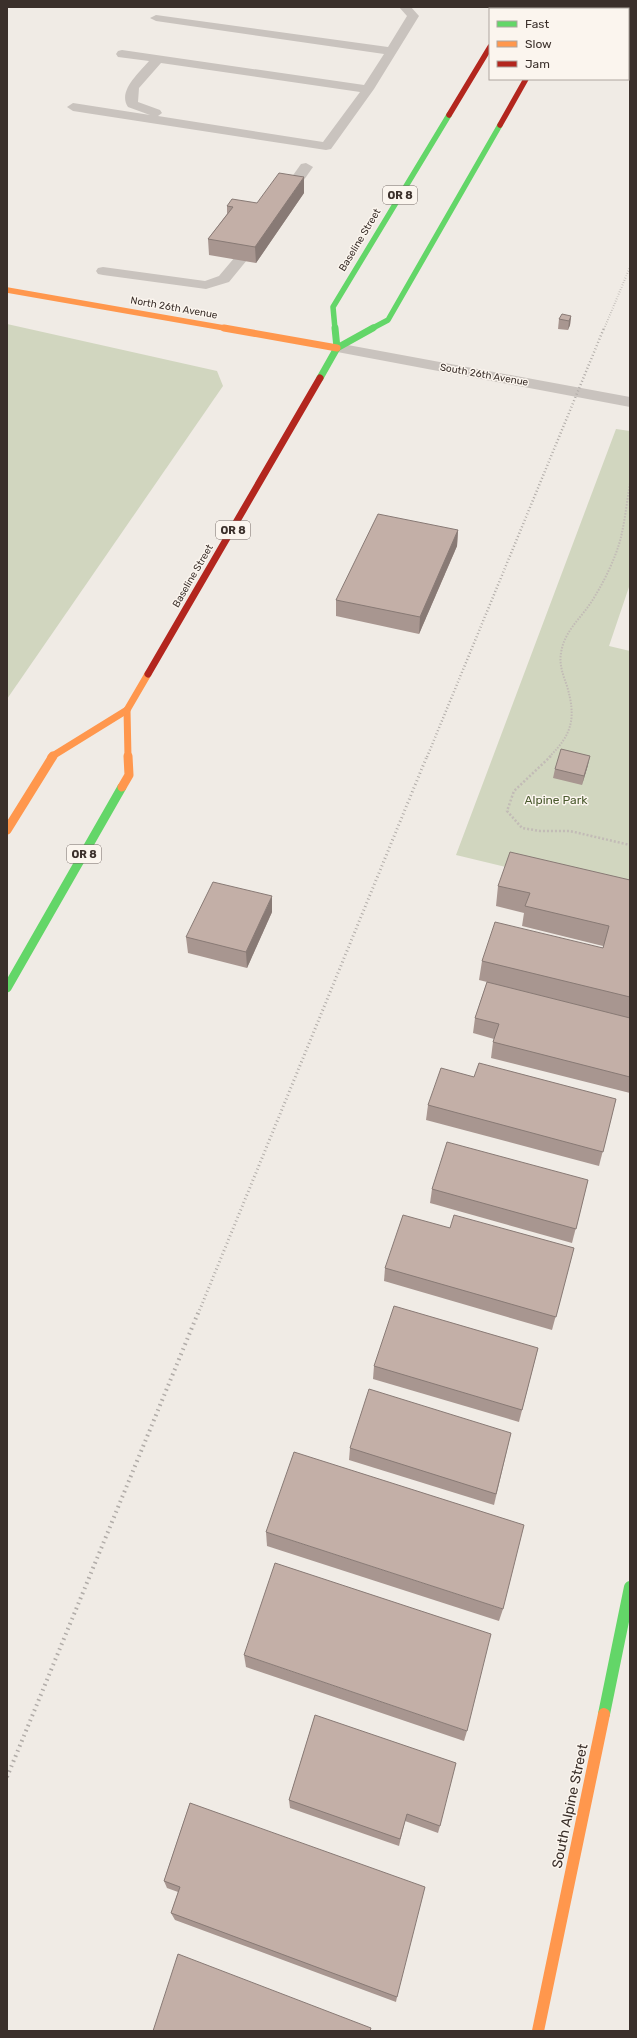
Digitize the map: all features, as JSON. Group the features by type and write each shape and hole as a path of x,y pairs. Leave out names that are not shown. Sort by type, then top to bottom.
{"main road":[{"name":"Baseline Street","path":"7,830 51,757 128,710 337,348 333,307 489,49"},
{"path":"337,348 388,320 525,80"},
{"name":"North 26th Avenue","path":"7,290 337,348"},
{"name":"OR 8","path":"7,988 129,775 128,710"},
{"name":"South Alpine Street","path":"538,2031 630,1586"}],"street":[{"path":"73,107 326,146 368,88 413,16 405,7"},
{"path":"156,18 390,51"},
{"path":"122,54 368,88"},
{"path":"158,59 133,87 132,104 156,113 279,130 311,143"},
{"path":"289,191 306,167"},
{"path":"104,271 206,286 224,279 240,260"},
{"name":"South 26th Avenue","path":"337,348 630,402"}],"path":[{"path":"630,483 621,538 614,558 590,604 573,624 565,639 561,653 561,668 571,700 573,718 561,746 514,791 507,811 513,820 522,828 540,831 570,831 630,845"}],"green space":[{"path":"7,324 217,371 223,386 7,699"},
{"name":"Alpine Park","path":"616,429 630,431 630,584 609,646 630,651 630,897 456,855"}],"building":[{"path":"279,173 304,177 255,247 208,239 233,207 227,206 232,199 257,203"},
{"path":"562,314 571,316 569,321 559,319"},
{"path":"378,514 458,530 420,617 336,600"},
{"path":"561,749 590,756 584,776 555,769"},
{"path":"510,852 630,880 630,997 482,961 495,922 603,948 609,926 525,906 530,893 498,886"},
{"path":"213,882 272,896 246,952 186,937"},
{"path":"487,982 630,1018 630,1077 493,1042 499,1024 475,1018"},
{"path":"479,1063 616,1099 603,1152 428,1105 441,1068 474,1077"},
{"path":"447,1142 588,1180 576,1229 432,1189"},
{"path":"403,1215 450,1228 454,1215 574,1248 556,1317 385,1268"},
{"path":"394,1306 538,1348 522,1410 374,1366"},
{"path":"369,1389 511,1433 496,1494 350,1448"},
{"path":"294,1452 524,1525 503,1609 266,1532"},
{"path":"275,1563 491,1634 467,1731 244,1655"},
{"path":"315,1715 456,1763 440,1826 407,1814 400,1839 289,1800"},
{"path":"190,1803 425,1887 397,1997 171,1913 180,1887 164,1881"},
{"path":"178,1954 371,2028 370,2031 153,2031"}],"railway":[{"path":"604,329 630,267"},
{"path":"427,757 604,328"},
{"path":"198,1314 427,756"},
{"path":"7,1777 198,1313"}],"traffic: fast":[{"path":"337,348 333,307 449,115"},
{"path":"320,378 337,348 388,320 500,125"},
{"path":"7,988 122,787"},
{"path":"604,1714 630,1587"}],"traffic: slow":[{"path":"7,290 337,348"},
{"path":"7,830 51,757 127,710 148,674"},
{"path":"122,787 129,775 127,710"},
{"path":"538,2031 604,1714"}],"traffic: jam":[{"path":"449,115 489,49"},
{"path":"500,125 525,80"},
{"path":"148,674 320,378"}]}
